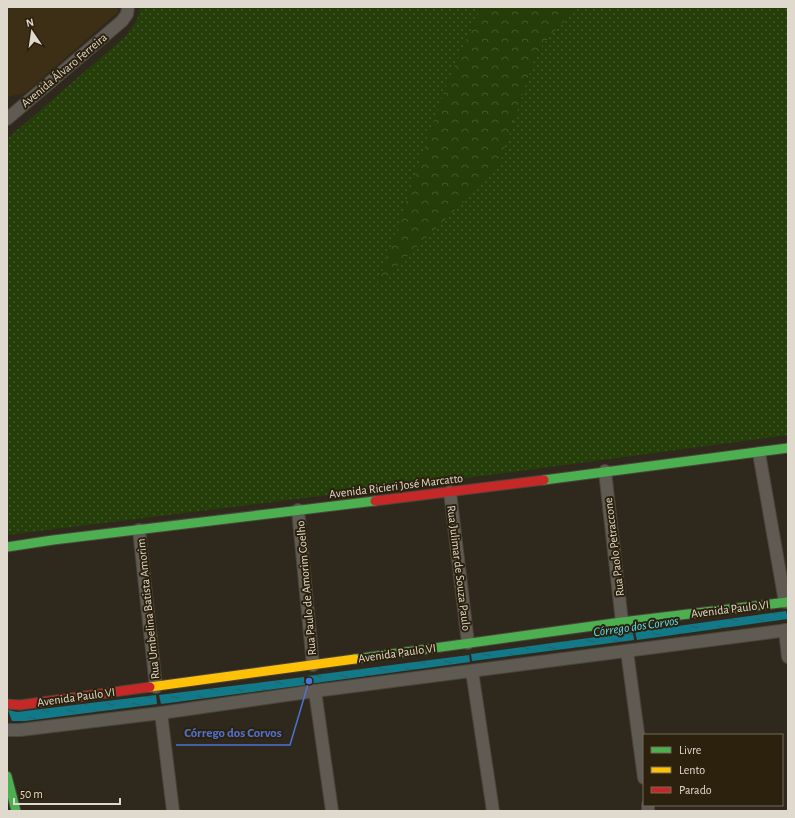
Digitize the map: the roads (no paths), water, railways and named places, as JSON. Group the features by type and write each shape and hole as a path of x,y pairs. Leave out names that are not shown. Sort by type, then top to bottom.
{"street":[{"name":"Avenida Álvaro Ferreira","path":"7,119 122,21 127,14 128,7"},
{"name":"Avenida Ricieri José Marcatto","path":"7,547 53,540 759,453 788,448"},
{"path":"759,453 786,602"},
{"name":"Rua Paolo Petraccone","path":"605,472 622,622"},
{"name":"Rua Julimar de Souza Paulo","path":"450,492 468,643"},
{"name":"Rua Paulo de Amorim Coelho","path":"298,510 313,665"},
{"name":"Rua Umbelina Batista Amorim","path":"139,530 156,687"},
{"name":"Avenida Paulo VI","path":"7,704 20,705 622,622 786,602"},
{"path":"7,730 20,730 161,713 315,691 786,630 788,657"},
{"path":"627,651 643,771"},
{"path":"472,671 493,811"},
{"path":"315,691 332,811"},
{"path":"161,713 173,811"},
{"path":"7,776 16,811"}],"water":[{"path":"786,611 788,619 637,640 635,632"},
{"path":"633,632 634,640 472,661 471,654"},
{"path":"469,655 470,662 308,684 307,676"},
{"path":"304,677 305,685 161,704 159,695"},
{"path":"156,695 157,704 25,721 12,721 8,710 17,712"}],"place":[{"name":"Córrego dos Corvos","path":"309,681"}]}
